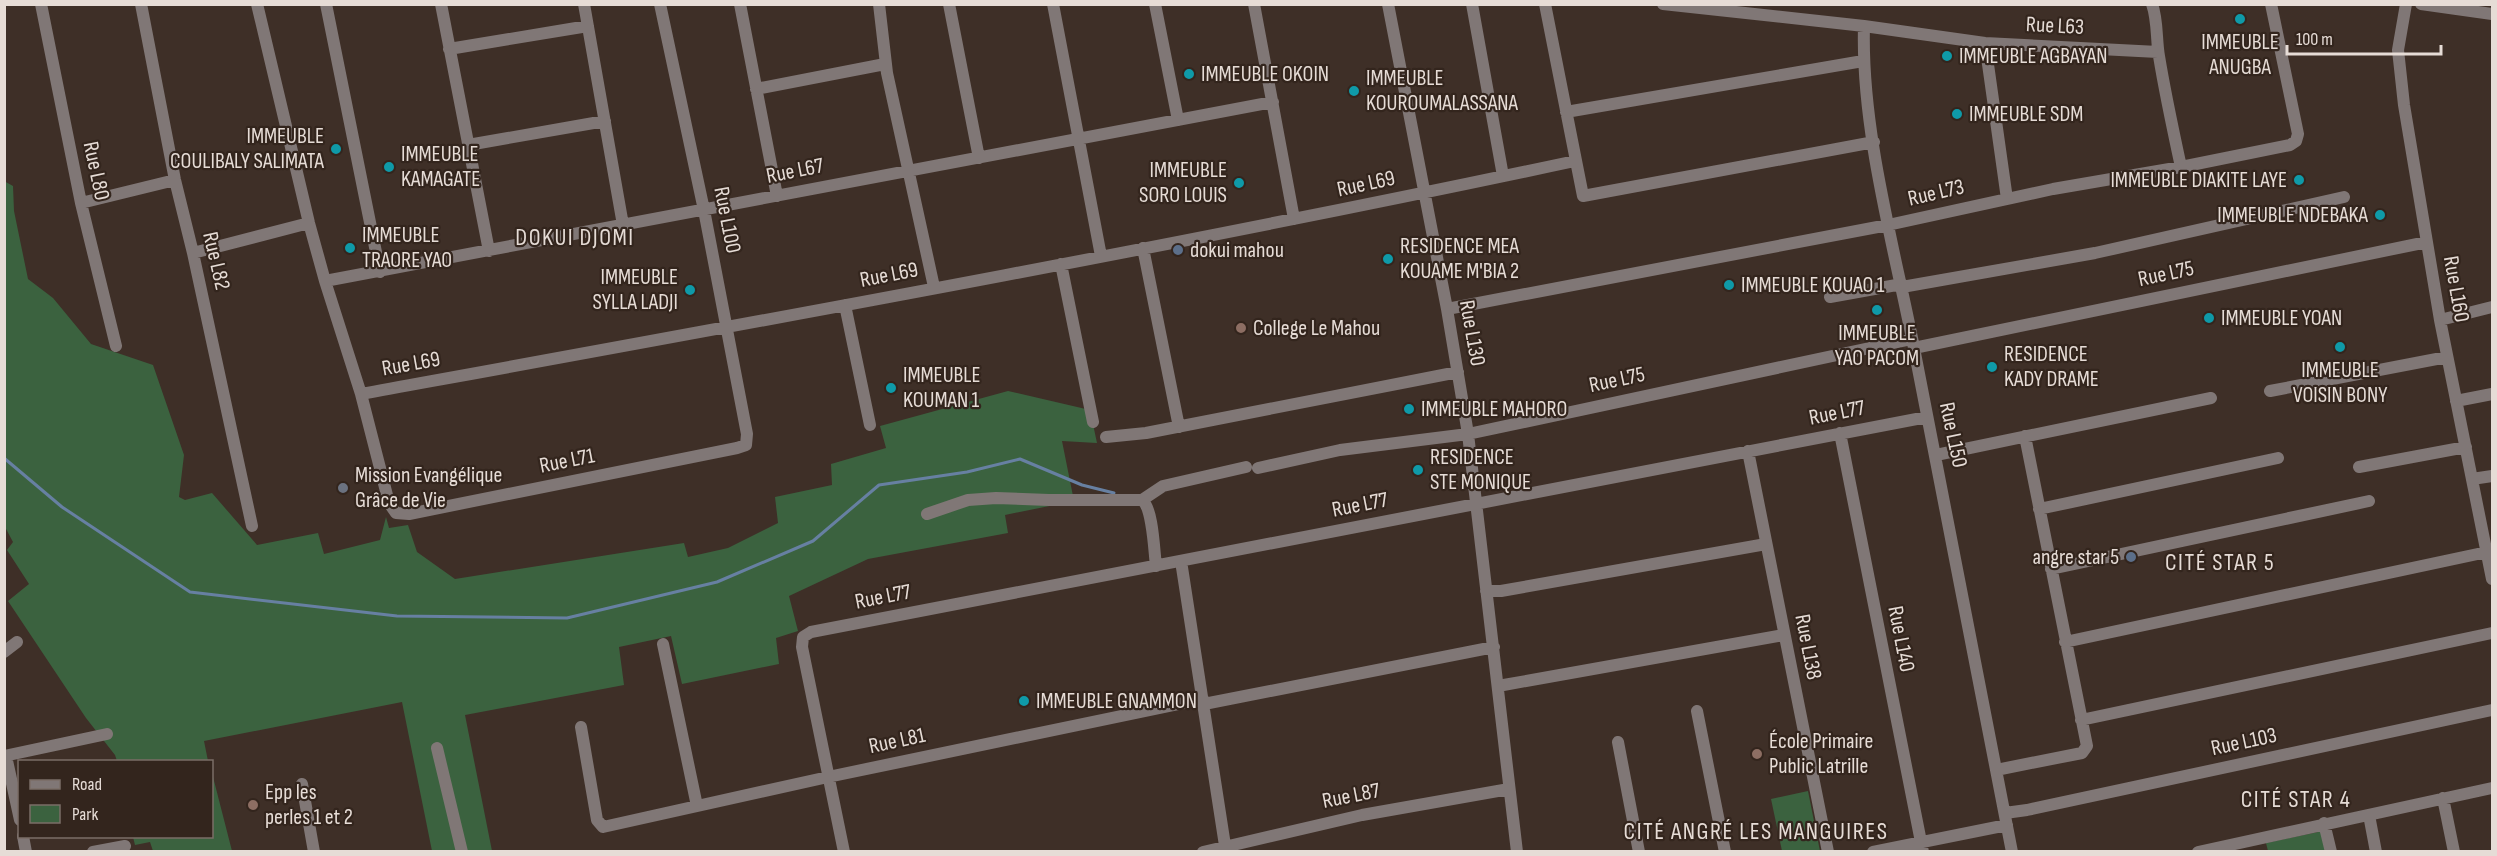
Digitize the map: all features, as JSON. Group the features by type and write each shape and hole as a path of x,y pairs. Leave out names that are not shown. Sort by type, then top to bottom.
{"street":[{"name":"Rue L80","path":"41,4 81,203 116,346"},
{"name":"Rue L82","path":"141,4 175,180 252,526"},
{"path":"257,4 309,223 361,394"},
{"path":"326,4 380,272"},
{"path":"441,4 489,251"},
{"path":"584,4 623,225"},
{"name":"Rue L100","path":"660,4 704,210 747,434 746,445"},
{"path":"740,4 777,196"},
{"path":"879,4 885,64 934,287"},
{"path":"949,4 979,158"},
{"path":"1053,4 1101,256"},
{"path":"1155,4 1178,120"},
{"path":"1254,4 1294,219"},
{"name":"Rue L130","path":"1388,4 1458,372 1494,646 1517,852"},
{"path":"1472,4 1503,176"},
{"path":"1545,4 1581,193 1587,197 1874,142"},
{"name":"Rue L63","path":"1664,4 1863,26 1985,43 2158,52"},
{"path":"2152,4 2158,52 2181,167"},
{"name":"Rue L73","path":"1447,309 1888,225 2053,189 2290,145 2296,141 2298,134 2271,4"},
{"name":"Rue L160","path":"2406,4 2398,50 2404,105 2440,320 2493,579"},
{"path":"2421,4 2493,14"},
{"path":"449,50 588,26"},
{"name":"Rue L150","path":"1863,26 1863,62 1888,225 1936,455 2012,852"},
{"path":"1985,43 2007,199"},
{"path":"1566,112 1863,62"},
{"path":"756,89 885,64"},
{"name":"Rue L67","path":"325,281 1273,102"},
{"path":"468,145 605,121"},
{"name":"Rue L69","path":"361,394 727,328 1061,264 1575,161"},
{"path":"81,203 175,180"},
{"path":"1830,297 2095,254 2344,197"},
{"path":"193,253 309,223"},
{"name":"Rue L75","path":"1142,500 1163,486 1340,450 1467,434 2427,242"},
{"path":"1143,248 1179,427"},
{"path":"1061,264 1093,422"},
{"path":"845,305 870,425"},
{"path":"2440,320 2493,307"},
{"path":"2270,392 2447,357"},
{"path":"1106,437 1179,427 1458,372"},
{"name":"Rue L71","path":"361,394 389,503 396,513 421,512 746,445"},
{"path":"2457,402 2493,394"},
{"path":"1936,455 2211,398"},
{"name":"Rue L77","path":"828,777 802,647 803,637 811,632 1927,417"},
{"name":"Rue L140","path":"1840,434 1922,847"},
{"path":"1996,770 2082,753 2087,746 2025,436"},
{"path":"2359,467 2466,447"},
{"name":"Rue L138","path":"1748,451 1828,852"},
{"path":"2039,509 2278,458"},
{"path":"2472,479 2493,476"},
{"path":"927,514 968,500 996,498 1049,501 1142,500 1146,503 1149,512 1156,566"},
{"path":"2051,569 2369,501"},
{"path":"1486,591 1501,591 1766,544"},
{"path":"2066,642 2487,552"},
{"path":"1180,561 1226,849"},
{"path":"2081,720 2493,633"},
{"path":"1498,686 1784,635"},
{"path":"4,652 17,642"},
{"path":"663,644 697,806"},
{"name":"Rue L81","path":"580,727 597,820 601,826 607,826 828,777 1494,646"},
{"name":"Rue L103","path":"1873,852 1922,847 2027,810 2493,710"},
{"path":"1697,711 1725,852"},
{"path":"18,811 5,756 107,734"},
{"path":"1618,742 1640,852"},
{"path":"437,748 462,852"},
{"path":"828,777 844,852"},
{"path":"302,784 314,852"},
{"name":"Rue L87","path":"1203,852 1226,849 1362,815 1509,789"},
{"path":"2198,852 2258,846 2324,823 2493,789"},
{"path":"2443,798 2454,852"},
{"path":"2369,815 2376,852"},
{"path":"2324,823 2331,852"},
{"path":"93,852 125,846"}],"green space":[{"path":"4,181 13,186 14,211 28,279 53,298 91,344 153,365 184,455 179,497 185,500 212,493 257,545 318,533 324,554 380,540 386,517 389,528 408,525 417,552 455,579 684,543 688,557 728,548 778,523 775,497 832,485 831,464 886,448 880,426 1008,391 1090,410 1097,443 1062,441 1074,501 1005,515 1008,533 868,559 789,596 798,631 776,638 779,664 682,684 671,636 619,647 624,685 465,715 492,851 432,851 402,702 204,741 208,760 117,760 8,601 29,584 7,550 13,542 5,527"},
{"path":"213,777 232,851 153,851 150,842 135,845 133,838 213,838"},
{"path":"1808,791 1820,851 1782,851 1771,799"},
{"path":"2323,831 2328,851 2268,851 2266,843"}],"waterway":[{"path":"4,458 62,507 190,592 397,616 567,618 717,582 813,541 879,485 967,472 1020,459 1082,485 1114,493"}],"place":[{"name":"IMMEUBLE ANUGBA","path":"2240,19"},
{"name":"IMMEUBLE AGBAYAN","path":"1947,56"},
{"name":"IMMEUBLE OKOIN","path":"1189,74"},
{"name":"IMMEUBLE KOUROUMALASSANA","path":"1354,91"},
{"name":"IMMEUBLE SDM","path":"1957,114"},
{"name":"IMMEUBLE COULIBALY SALIMATA","path":"336,149"},
{"name":"IMMEUBLE KAMAGATE","path":"389,167"},
{"name":"IMMEUBLE DIAKITE LAYE","path":"2299,180"},
{"name":"IMMEUBLE SORO LOUIS","path":"1239,183"},
{"name":"IMMEUBLE NDEBAKA","path":"2380,215"},
{"name":"IMMEUBLE TRAORE YAO","path":"350,248"},
{"name":"dokui mahou","path":"1178,250"},
{"name":"RESIDENCE MEA KOUAME M'BIA 2","path":"1388,259"},
{"name":"IMMEUBLE KOUAO 1","path":"1729,285"},
{"name":"IMMEUBLE SYLLA LADJI","path":"690,290"},
{"name":"IMMEUBLE YAO PACOM","path":"1877,310"},
{"name":"IMMEUBLE YOAN","path":"2209,318"},
{"name":"College Le Mahou","path":"1241,328"},
{"name":"IMMEUBLE VOISIN BONY","path":"2340,347"},
{"name":"RESIDENCE KADY DRAME","path":"1992,367"},
{"name":"IMMEUBLE KOUMAN 1","path":"891,388"},
{"name":"IMMEUBLE MAHORO","path":"1409,409"},
{"name":"RESIDENCE STE MONIQUE","path":"1418,470"},
{"name":"Mission Evangélique Grâce de Vie","path":"343,488"},
{"name":"angre star 5","path":"2131,557"},
{"name":"IMMEUBLE GNAMMON","path":"1024,701"},
{"name":"École Primaire Public Latrille","path":"1757,754"},
{"name":"Epp les perles 1 et 2","path":"253,805"}],"district":[{"name":"DOKUI DJOMI","path":"575,237"},
{"name":"CITÉ STAR 5","path":"2220,562"},
{"name":"CITÉ STAR 4","path":"2296,799"},
{"name":"CITÉ ANGRÉ LES MANGUIRES","path":"1756,831"}]}
